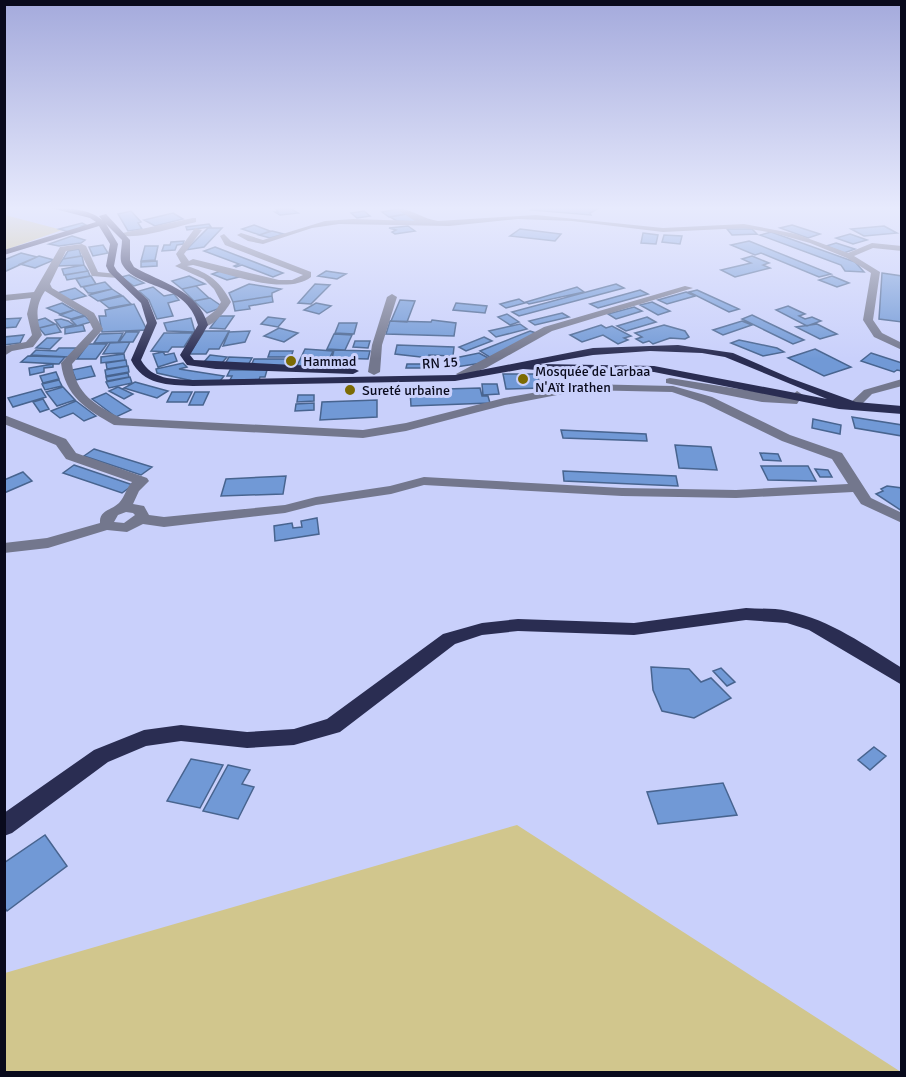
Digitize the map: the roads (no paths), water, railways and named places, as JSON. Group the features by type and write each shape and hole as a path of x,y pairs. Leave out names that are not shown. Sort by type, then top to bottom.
{"main road":[{"path":"111,258 110,266 116,276"},
{"path":"127,258 127,265 138,274 172,288 200,314 203,325"},
{"name":"RN 15","path":"116,276 145,302 152,323 136,360 141,372 146,376 176,382 455,378 523,366 566,369 654,369 839,405 902,410"},
{"name":"RN 15","path":"203,325 184,355 191,363 227,367 479,373"},
{"name":"RN 15","path":"523,366 538,359 569,355 682,347 724,353 776,376 854,405"},
{"path":"767,390 781,383 776,376"},
{"path":"4,825 101,756 144,738 181,733 247,740 294,737 333,726 449,639 482,629 518,626 634,629 746,614 787,616 815,625 845,640 902,678"}],"street":[{"path":"4,353 9,348 29,345 37,335 30,312 58,258"},
{"path":"88,258 95,274 116,276"},
{"path":"183,258 186,262"},
{"path":"203,325 220,312 226,302 217,284 201,273 179,266 186,262 208,265 279,283 293,283 307,277 308,274 296,268 270,258"},
{"path":"853,258 863,262 876,272 868,320 878,335 902,347"},
{"path":"45,284 49,290 91,315 98,329 66,363 67,377 84,403 118,422 363,434 406,427 504,402 583,387 706,385 775,400 794,401 797,395"},
{"path":"462,374 482,366 548,329 688,288"},
{"path":"4,298 37,295"},
{"path":"374,372 377,345 392,297"},
{"path":"604,378 672,385 786,438 837,456 866,501 902,519"},
{"path":"854,405 868,392 902,382"},
{"path":"4,419 61,442 71,456 142,481 133,489 124,507 109,515 106,519 108,525"},
{"path":"4,548 48,543 108,525 126,528 140,519 164,522 285,509 316,501 392,490 424,481 622,492 736,494 856,487"},
{"path":"124,507 139,509 142,516 140,519"}],"place":[{"name":"Hammad","path":"291,361"},
{"name":"Mosquée de Larbaa N'Aït Irathen","path":"523,379"},
{"name":"Sureté urbaine","path":"350,390"}]}
